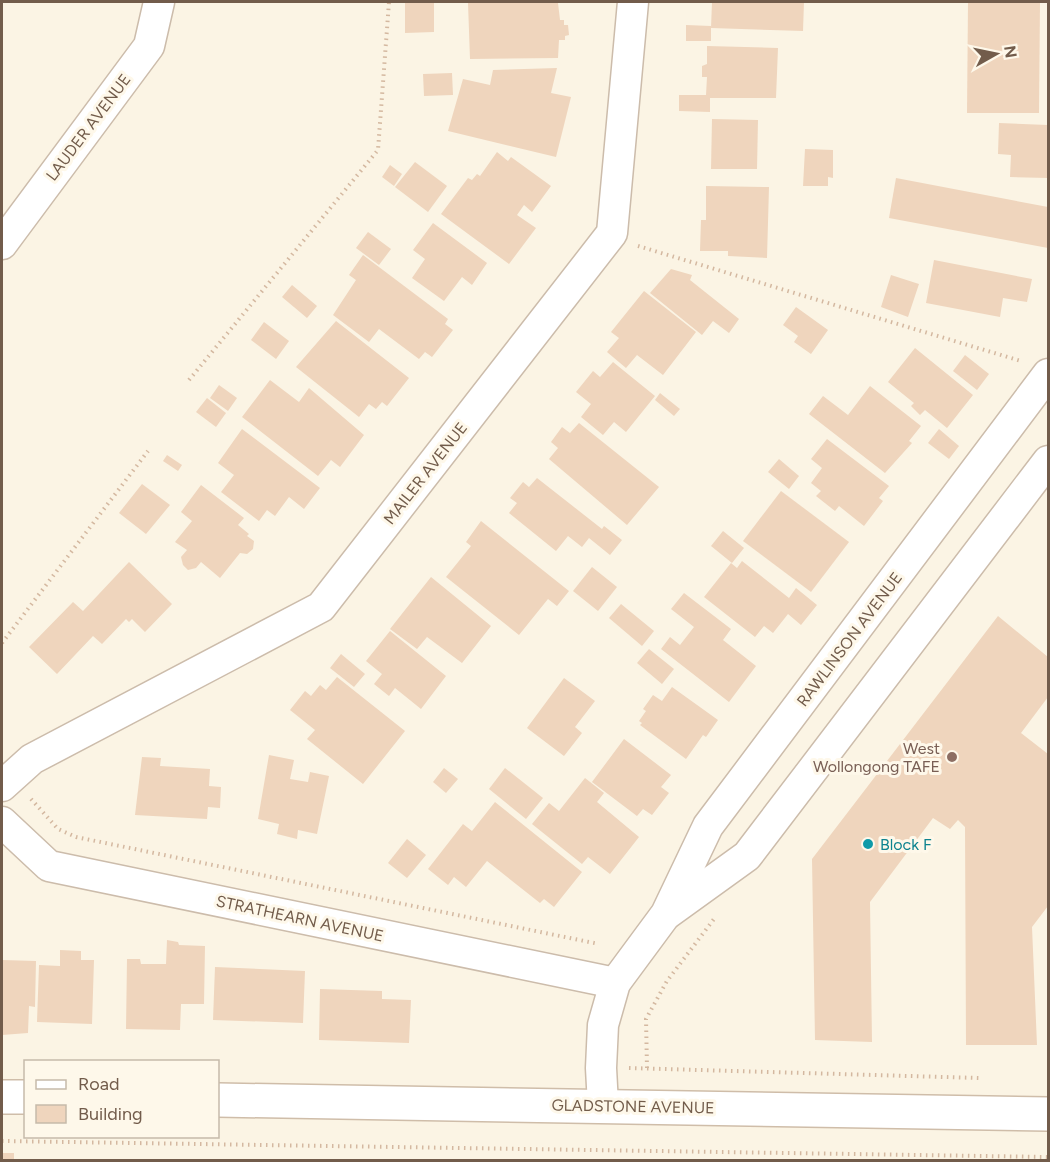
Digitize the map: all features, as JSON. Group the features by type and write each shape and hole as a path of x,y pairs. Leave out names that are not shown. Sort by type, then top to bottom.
{"main road":[{"path":"2,1097 24,1097"},
{"name":"GLADSTONE AVENUE","path":"219,1100 1048,1114"}],"street":[{"name":"LAUDER AVENUE","path":"2,244 149,46 159,2"},
{"name":"MAILER AVENUE","path":"2,786 32,759 321,607 612,233 633,2"},
{"name":"RAWLINSON AVENUE","path":"603,1105 601,1068 603,1025 615,983 666,914 708,826 1037,368"},
{"name":"RAWLINSON AVENUE","path":"666,914 747,856 1048,461"},
{"name":"STRATHEARN AVENUE","path":"2,822 49,866 615,983"}],"path":[{"path":"189,380 378,150 390,2"},
{"path":"629,244 1037,368"},
{"path":"2,643 148,451"},
{"path":"46,814 58,829 75,837 599,944"},
{"path":"662,977 667,981"},
{"path":"641,1068 990,1078"},
{"path":"2,1141 34,1139 1048,1157"},
{"path":"658,1150 659,1143"}],"building":[{"path":"405,2 434,2 434,32 405,33"},
{"path":"712,2 804,2 803,31 711,28"},
{"path":"968,2 1040,2 1039,113 967,113"},
{"path":"468,3 558,3 560,20 564,20 564,25 568,25 569,35 565,36 565,40 559,40 558,58 470,59"},
{"path":"686,25 711,26 711,41 686,41"},
{"path":"707,46 778,48 776,98 710,98 710,112 679,111 679,95 706,95 707,77 702,77 702,66 707,64"},
{"path":"557,68 551,93 571,97 556,157 448,131 463,79 490,85 493,70"},
{"path":"452,73 453,95 424,96 423,74"},
{"path":"712,119 758,120 757,169 711,169"},
{"path":"999,123 1048,125 1048,178 1010,177 1011,155 998,154"},
{"path":"805,149 833,150 833,178 828,177 828,186 803,186"},
{"path":"497,152 508,161 511,157 551,186 532,212 524,205 517,215 536,228 509,264 441,214 468,178 472,180 477,174 480,176"},
{"path":"415,162 447,186 428,212 395,187"},
{"path":"390,165 402,174 394,186 382,177"},
{"path":"896,178 1048,207 1048,248 889,218"},
{"path":"706,186 769,187 767,258 728,256 728,251 700,251 701,220 706,220"},
{"path":"433,223 487,263 472,285 462,277 444,301 412,278 425,259 413,250"},
{"path":"368,232 391,249 379,265 356,248"},
{"path":"363,255 448,319 445,324 453,330 432,357 425,352 419,359 379,329 369,342 333,315 356,280 349,275"},
{"path":"934,260 1032,279 1027,302 1003,298 1000,317 926,303"},
{"path":"671,269 692,275 690,280 739,319 729,333 713,321 702,335 650,293"},
{"path":"891,275 919,284 908,317 881,307"},
{"path":"292,285 317,306 307,318 282,297"},
{"path":"644,291 696,332 663,375 637,355 626,368 607,352 619,338 611,332"},
{"path":"796,307 828,330 811,354 794,342 798,336 783,325"},
{"path":"336,321 409,378 387,406 382,402 376,409 369,404 359,417 296,367"},
{"path":"264,322 289,341 276,359 251,340"},
{"path":"915,348 973,395 947,428 925,410 920,415 911,406 914,403 888,382"},
{"path":"965,355 989,374 977,390 953,371"},
{"path":"613,362 655,396 626,432 614,422 603,435 581,417 591,404 576,392 593,371 600,377"},
{"path":"270,380 299,402 309,388 364,435 340,467 331,460 318,476 242,417"},
{"path":"219,385 237,398 228,411 210,398"},
{"path":"870,386 921,426 909,441 912,443 885,473 809,414 823,396 848,415"},
{"path":"660,393 680,409 674,416 655,400"},
{"path":"207,398 226,413 216,427 196,412"},
{"path":"579,423 659,487 627,525 549,459 558,448 551,442 562,427 570,433"},
{"path":"242,429 320,488 304,509 289,497 275,516 267,510 259,521 221,492 234,475 218,463"},
{"path":"939,429 959,446 949,459 928,443"},
{"path":"827,439 889,486 879,498 883,501 864,526 839,506 835,511 816,496 821,491 811,483 822,468 811,459"},
{"path":"167,455 182,465 178,471 163,461"},
{"path":"779,459 799,476 789,489 768,472"},
{"path":"537,478 602,529 604,526 622,540 610,555 589,538 582,547 568,536 556,551 509,513 517,503 510,498 523,482 529,487"},
{"path":"142,484 170,505 146,534 119,513"},
{"path":"201,485 244,518 238,525 254,541 253,549 247,554 240,553 220,578 201,562 196,568 188,570 183,565 181,557 187,550 175,542 192,521 181,512"},
{"path":"781,491 849,542 811,592 743,541"},
{"path":"481,521 569,591 557,606 548,599 519,635 446,577 471,546 466,542"},
{"path":"723,531 744,548 732,563 711,546"},
{"path":"742,561 789,598 796,588 817,605 801,625 788,614 773,633 764,626 755,637 704,597 731,563 737,568"},
{"path":"129,562 172,604 145,632 132,619 129,622 126,619 102,644 93,636 57,674 29,647 73,602 83,611"},
{"path":"592,567 617,587 598,611 573,591"},
{"path":"431,577 491,626 462,663 427,637 417,649 390,629"},
{"path":"684,593 731,629 723,640 756,666 729,702 661,649 670,637 680,645 694,627 671,609"},
{"path":"621,604 654,631 642,646 609,618"},
{"name":"Block F","path":"998,616 1048,657 1048,697 1021,733 1048,754 1048,906 1032,927 1037,1045 966,1045 965,827 958,820 950,829 933,818 870,902 872,1042 815,1040 812,859"},
{"path":"390,631 446,676 421,709 395,688 389,696 374,684 382,674 366,661"},
{"path":"649,649 674,669 662,684 637,663"},
{"path":"341,654 365,674 354,687 330,668"},
{"path":"337,677 405,731 363,784 307,739 315,730 290,710 305,691 311,696 320,685 326,690"},
{"path":"564,678 595,701 575,727 582,733 564,756 527,728"},
{"path":"672,687 718,720 706,737 703,735 686,759 640,725 642,723 639,721 646,711 643,709 653,695 662,701"},
{"path":"624,739 671,775 661,787 669,793 652,815 643,809 637,816 592,782"},
{"path":"269,755 294,760 290,779 308,782 310,772 329,776 317,834 298,830 297,839 277,834 279,824 258,819"},
{"path":"142,757 161,758 160,766 210,769 209,786 221,787 220,808 208,807 207,819 135,815"},
{"path":"444,768 458,779 446,793 433,782"},
{"path":"505,768 543,798 526,819 489,789"},
{"path":"585,778 604,793 597,802 639,837 610,874 588,857 582,864 532,824 549,803 559,811"},
{"path":"495,802 582,872 554,907 544,899 540,903 487,861 466,887 454,877 448,885 428,869 463,824 472,831"},
{"path":"407,839 426,855 407,878 388,863"},
{"path":"167,940 178,942 179,945 205,946 204,1004 181,1004 180,1030 126,1029 127,959 140,959 141,964 166,964"},
{"path":"60,950 81,951 81,960 94,960 92,1024 37,1022 39,965 60,966"},
{"path":"2,960 36,961 35,1007 29,1006 28,1033 2,1035"},
{"path":"215,967 305,971 303,1023 213,1020"},
{"path":"320,989 382,991 382,999 411,1000 409,1043 319,1040"},
{"path":"2,1153 14,1153 14,1160 2,1160"}],"place":[{"name":"West Wollongong TAFE","path":"952,757"},
{"name":"Block F","path":"868,844"}]}
